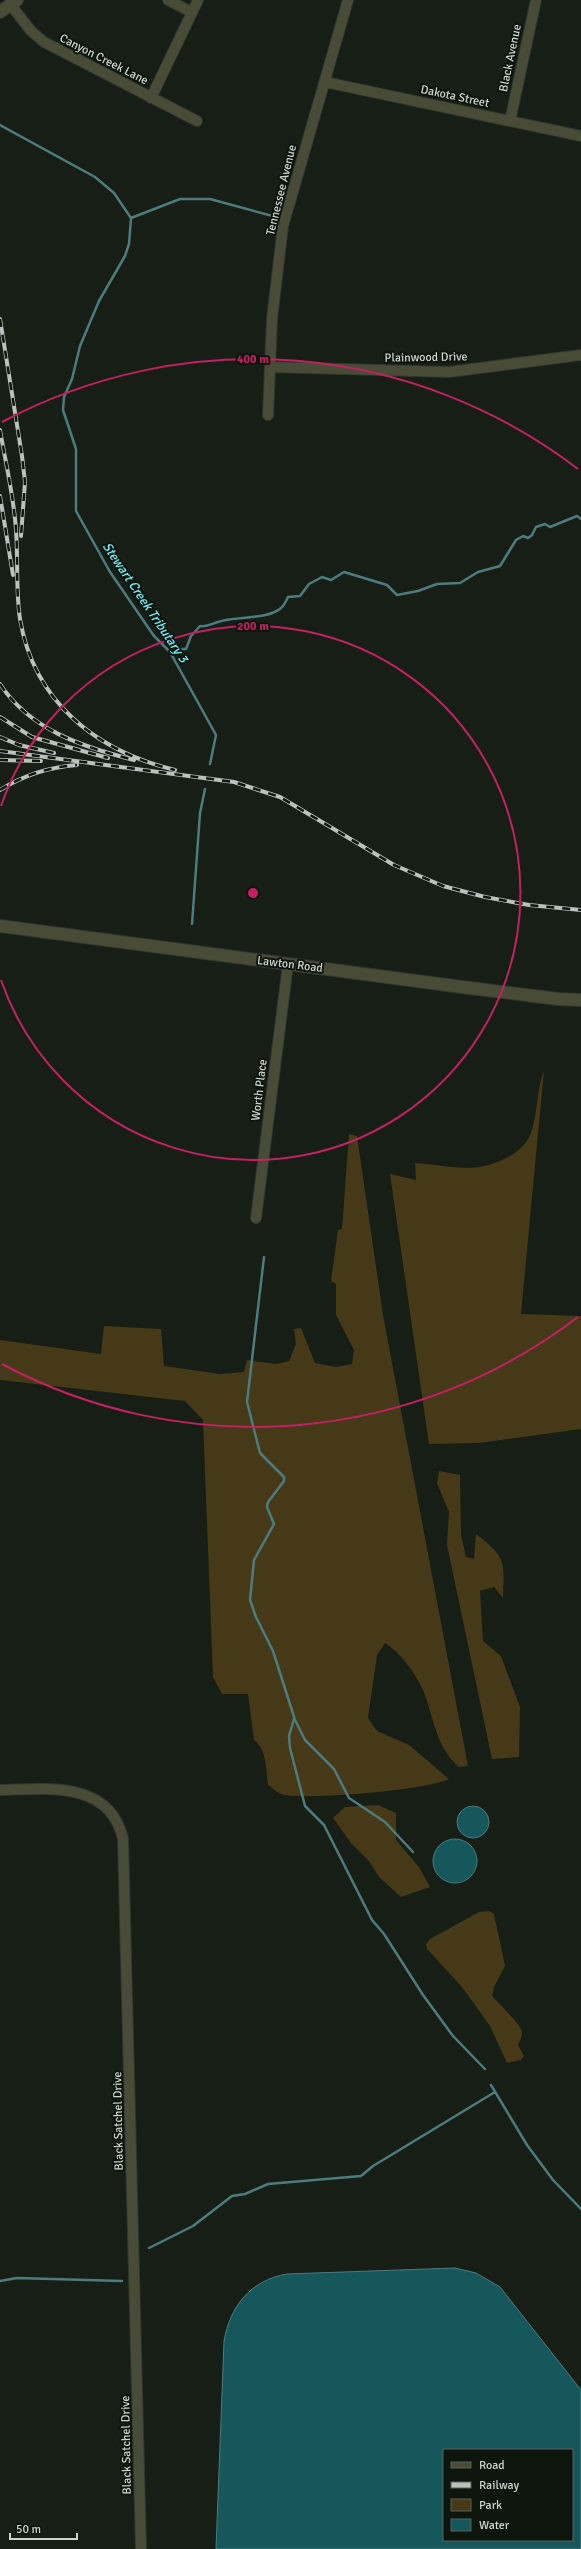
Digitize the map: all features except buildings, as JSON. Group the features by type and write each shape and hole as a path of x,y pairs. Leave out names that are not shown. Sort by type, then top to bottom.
{"street":[{"path":"168,0 192,12"},
{"path":"151,98 198,0"},
{"name":"Tennessee Avenue","path":"268,415 272,311 283,226 348,0"},
{"name":"Black Avenue","path":"510,121 536,0"},
{"path":"0,12 14,2"},
{"name":"Canyon Creek Lane","path":"14,2 31,31 44,42 197,121"},
{"name":"Dakota Street","path":"324,82 581,136"},
{"name":"Plainwood Drive","path":"270,367 449,372 581,355"},
{"name":"Lawton Road","path":"0,926 558,999 581,1000"},
{"name":"Worth Place","path":"256,1218 288,964"},
{"name":"Black Satchel Drive","path":"0,1790 60,1789 83,1793 93,1798 110,1812 118,1824 123,1839 141,2549"}],"green space":[{"path":"544,1070 521,1314 581,1316 581,1429 479,1443 429,1444 390,1174 416,1180 415,1163 470,1168 497,1162 514,1153 527,1141 531,1133 535,1118 541,1078"},
{"path":"349,1134 357,1136 383,1315 468,1766 459,1767 451,1759 440,1741 427,1700 420,1684 412,1670 397,1652 385,1643 377,1655 368,1718 377,1731 409,1745 449,1779 417,1787 365,1793 294,1796 281,1794 268,1785 264,1754 254,1740 248,1694 222,1694 213,1677 203,1420 185,1401 0,1380 0,1340 101,1354 104,1326 161,1329 164,1366 220,1374 244,1372 247,1360 276,1364 289,1361 296,1344 294,1329 301,1328 315,1363 336,1367 352,1364 354,1350 336,1315 336,1284 331,1281 338,1230 342,1229"},
{"path":"439,1471 460,1475 461,1535 466,1557 474,1559 476,1534 493,1549 502,1561 504,1576 503,1598 494,1587 480,1591 483,1641 501,1656 520,1707 519,1757 492,1759 447,1545 449,1512 437,1483"},
{"path":"378,1805 396,1813 396,1840 419,1867 430,1887 401,1897 379,1877 369,1861 351,1843 333,1818 345,1807"},
{"path":"489,1911 494,1914 505,1966 494,1987 492,1996 515,2020 522,2033 518,2045 524,2056 521,2060 507,2063 490,2026 462,1987 427,1949 426,1944 430,1939 479,1912"}],"water":[{"path":"470,1806 476,1806 486,1813 489,1822 488,1828 482,1835 476,1838 470,1838 460,1831 457,1825 457,1819 464,1809"},
{"path":"455,1839 467,1843 473,1849 477,1861 473,1873 467,1879 455,1883 443,1879 437,1873 433,1861 437,1849 443,1843"},
{"path":"455,2268 476,2273 500,2287 581,2390 581,2549 216,2549 224,2341 231,2317 244,2297 263,2282 274,2277 287,2274"}],"waterway":[{"name":"Stewart Creek Tributary 3","path":"0,125 95,177 114,193 131,218 129,244 125,256 99,301 80,346 72,379 64,397 63,410 76,449 76,511 110,572 154,636 170,652 216,735 210,764"},
{"path":"131,218 180,199 210,199 276,217"},
{"path":"170,652 177,649 186,649 191,636 200,626 207,626 225,620 260,616 275,612 283,606 288,597 300,596 309,584 322,577 331,580 344,572 387,585 397,595 418,591 437,584 460,583 478,572 500,566 516,540 523,536 528,538 532,535 536,527 545,524 550,527 577,516 581,519"},
{"name":"Stewart Creek Tributary 3","path":"192,924 200,813 205,789"},
{"name":"Stewart Creek Tributary 3","path":"264,1257 247,1402 260,1453 284,1477 284,1481 268,1502 267,1507 274,1524 254,1560 250,1600 256,1617 273,1651 295,1720 305,1740 334,1769 349,1798 385,1822 413,1852"},
{"path":"294,1719 289,1736 290,1748 305,1806 324,1825 372,1920 384,1934 423,1995 453,2036 485,2069"},
{"path":"491,2085 527,2145 553,2180 581,2209"},
{"path":"149,2248 193,2226 232,2196 245,2194 268,2184 361,2176 373,2166 495,2092"},
{"path":"0,2281 17,2278 122,2281"}],"railway":[{"path":"0,319 25,482 21,536"},
{"path":"0,430 15,519 20,619 27,649 39,675 54,698 73,718 95,736 119,750 146,761 175,770"},
{"path":"0,496 13,575"},
{"path":"0,684 12,700 42,725 77,742 134,760"},
{"path":"0,717 32,737 108,758"},
{"path":"0,737 19,745 54,753"},
{"path":"0,751 234,782 280,797 394,865 443,886 485,897 529,905 581,910"},
{"path":"0,760 41,761"},
{"path":"0,790 18,780 37,773 77,765"}]}
